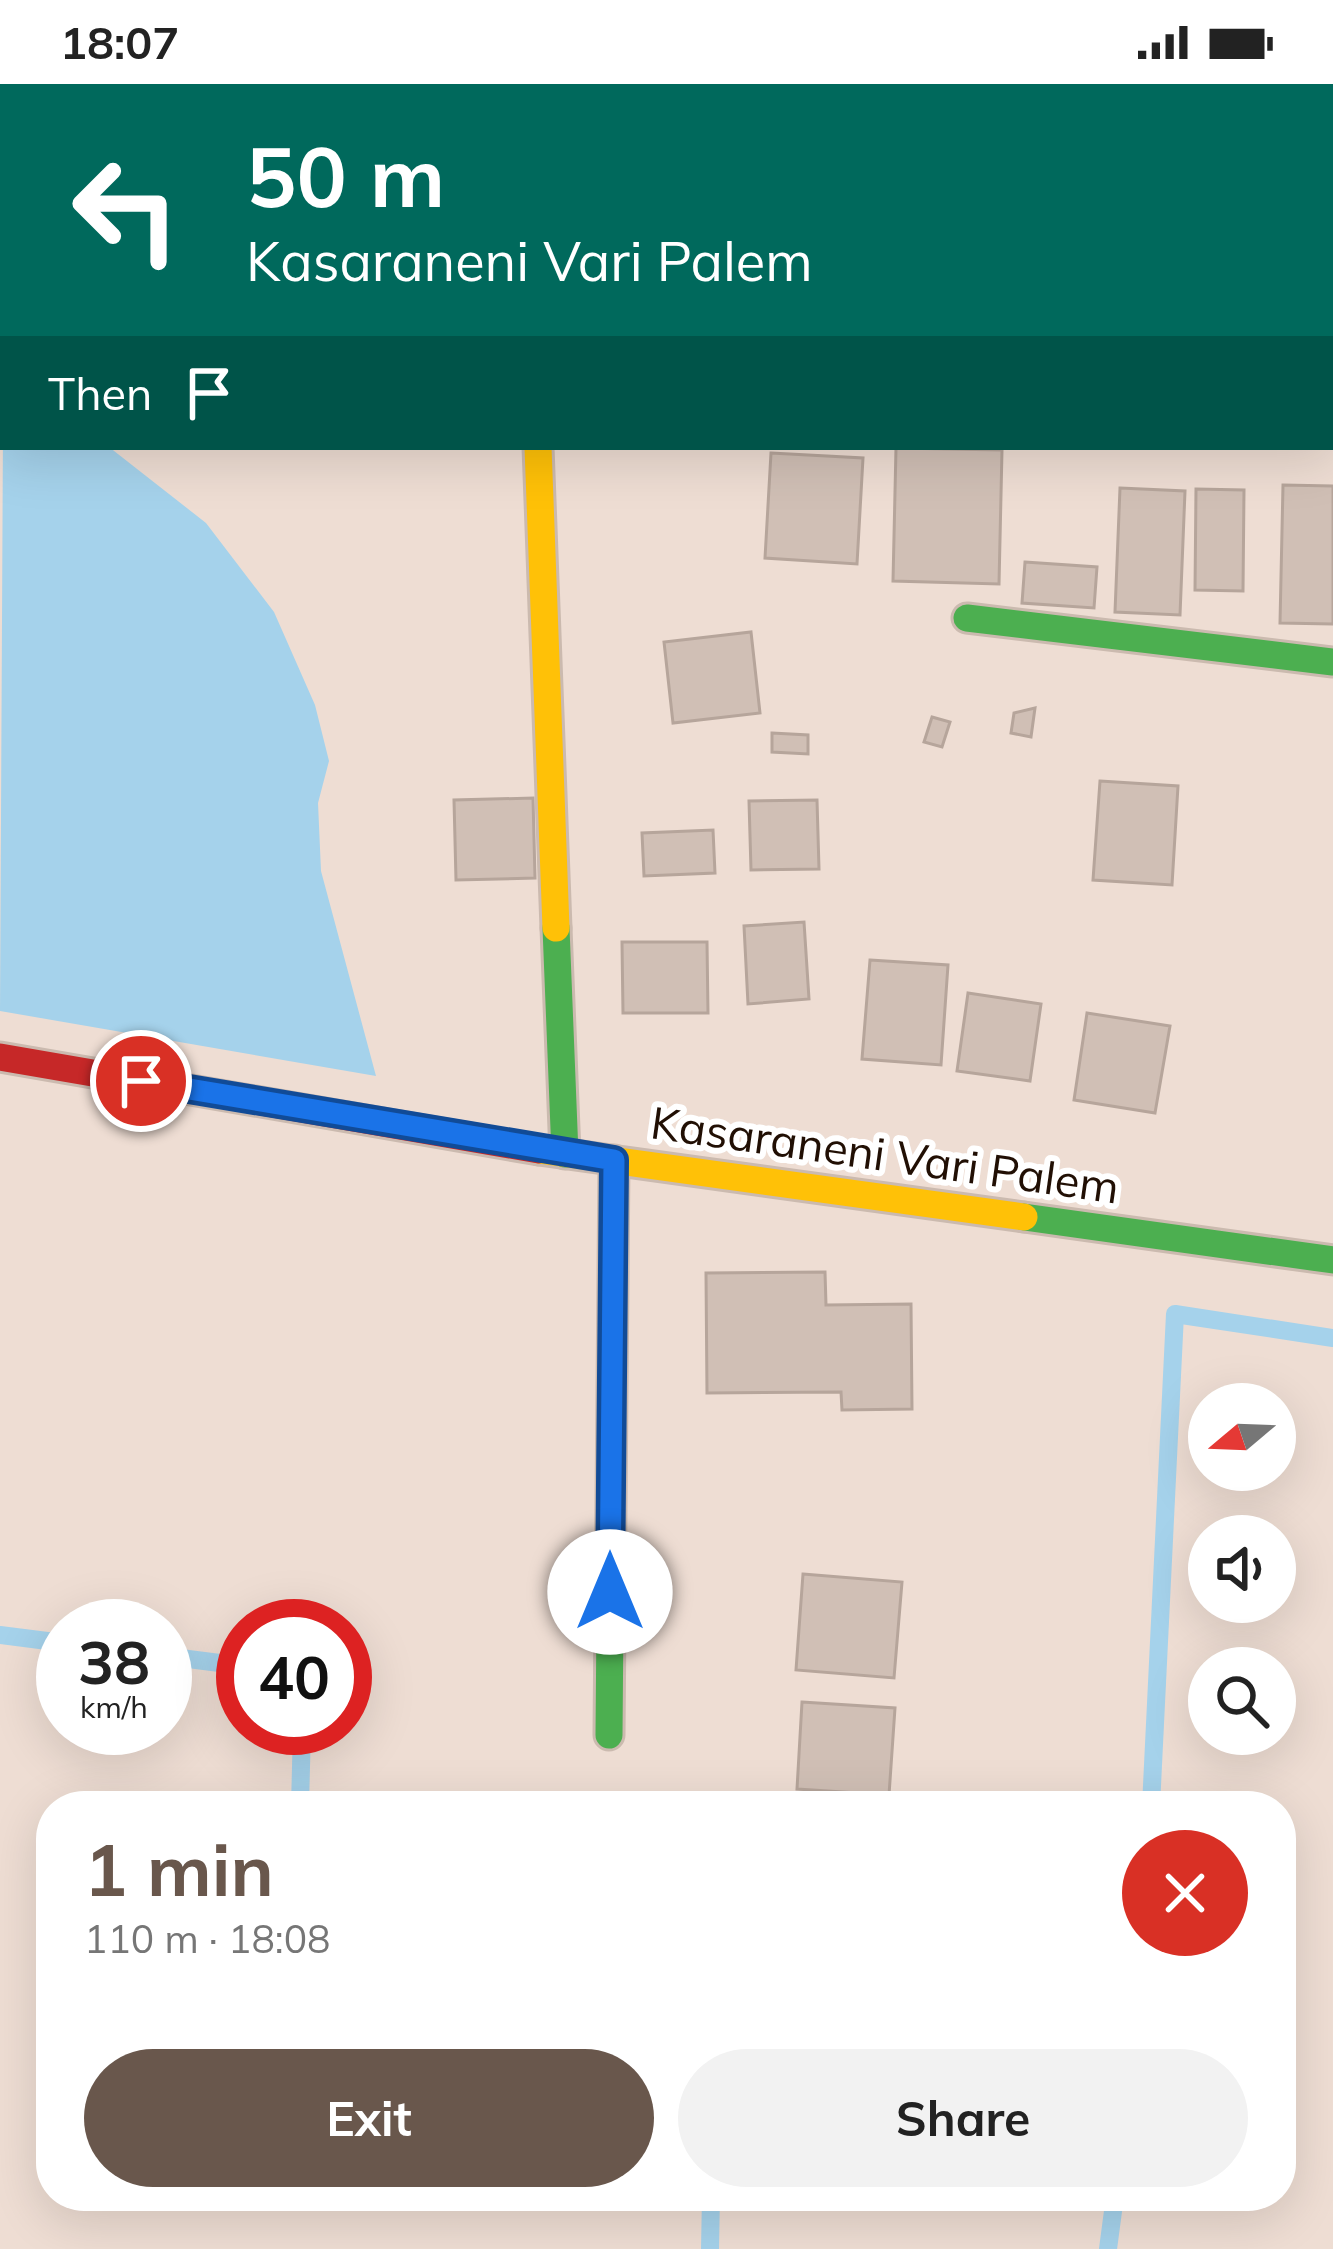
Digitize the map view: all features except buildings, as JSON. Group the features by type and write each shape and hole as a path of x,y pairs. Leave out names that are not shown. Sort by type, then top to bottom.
{"street":[{"path":"538,450 565,1154"},
{"path":"967,618 1333,662"},
{"name":"Kasaraneni Vari Palem","path":"0,1057 565,1154 1333,1260"},
{"path":"610,1735 614,1160"}],"water":[{"path":"3,450 113,450 206,523 274,612 315,705 329,761 318,803 321,871 376,1076 0,1011"}],"waterway":[{"path":"1152,1791 1175,1314 1333,1338"},
{"path":"0,1635 36,1640"},
{"path":"192,1659 216,1663"},
{"path":"300,1791 301,1755"},
{"path":"710,2249 711,2211"},
{"path":"1108,2249 1113,2211"}],"traffic: fast":[{"path":"967,618 1333,662"},
{"path":"556,928 565,1154"},
{"path":"609,1735 614,1160"},
{"path":"1024,1217 1333,1260"}],"traffic: slow":[{"path":"538,450 556,928"},
{"path":"539,1150 1024,1217"}],"traffic: jam":[{"path":"0,1057 539,1150"}],"route":[{"path":"141,1081 614,1160 610,1592"}]}
